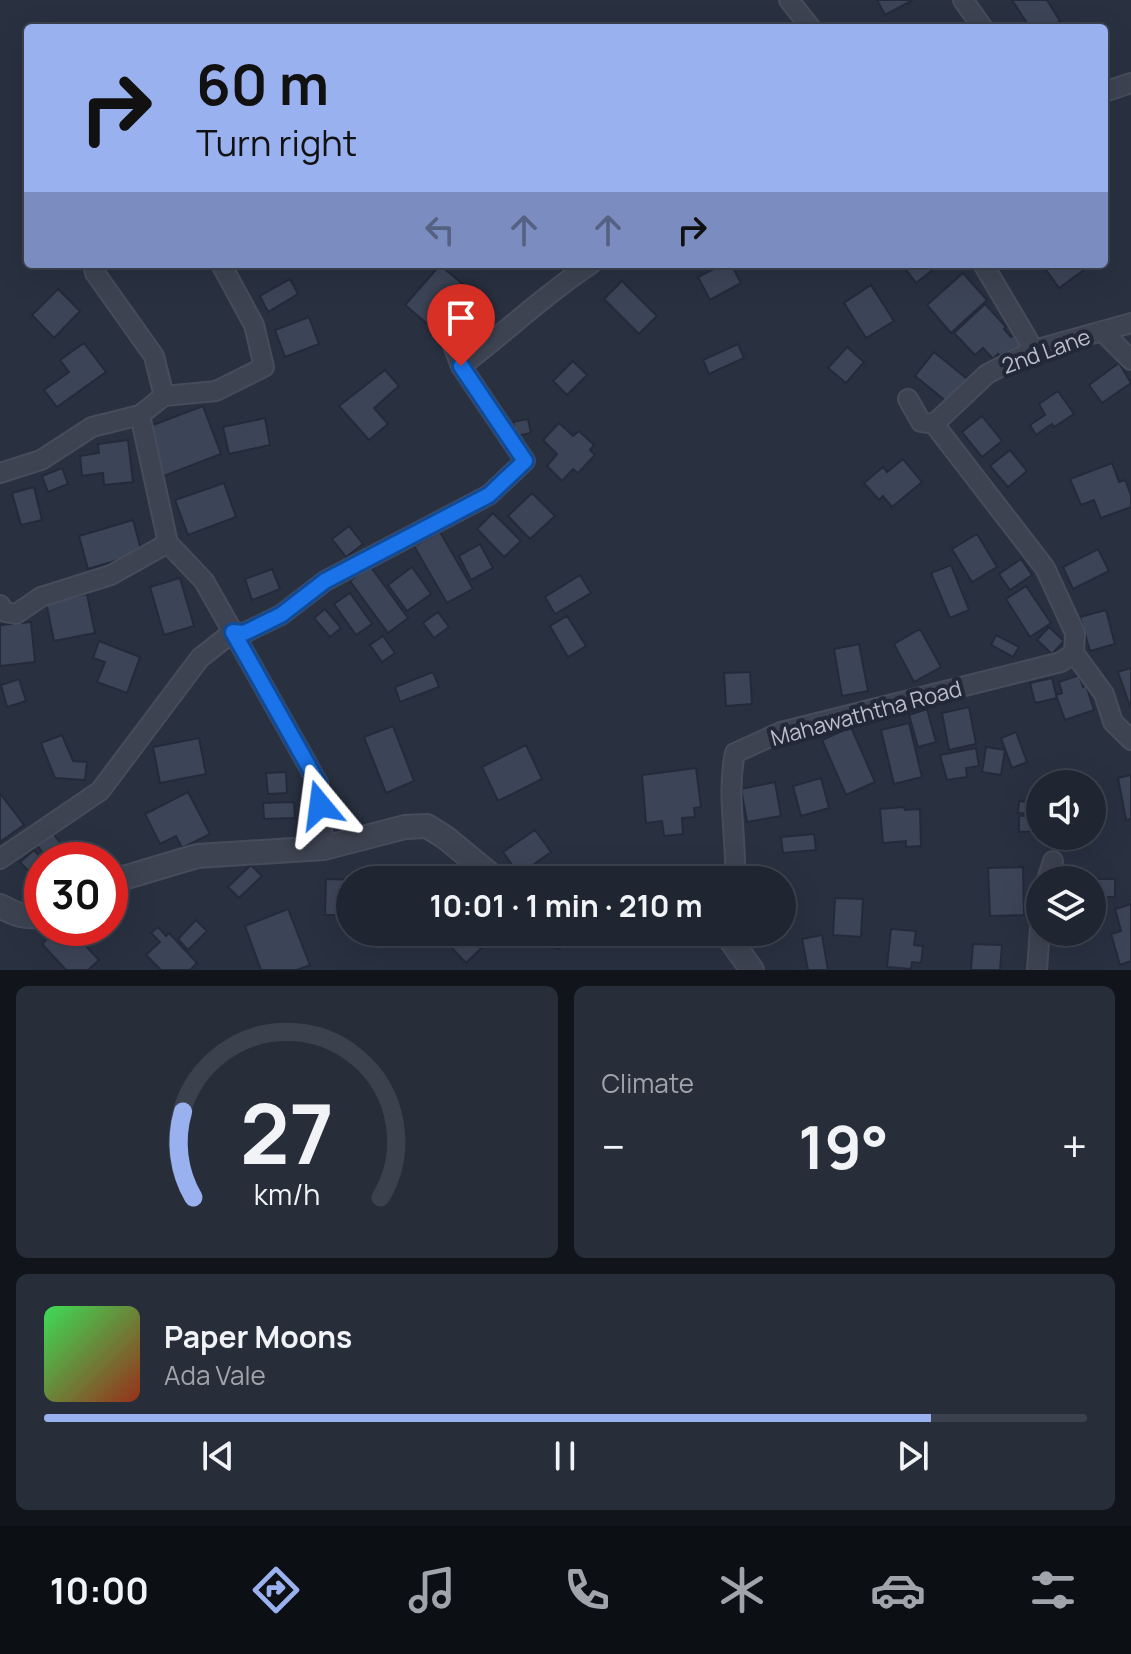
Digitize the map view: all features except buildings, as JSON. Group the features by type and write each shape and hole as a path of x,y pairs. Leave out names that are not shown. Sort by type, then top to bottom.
{"street":[{"path":"789,0 808,24"},
{"path":"963,0 980,24"},
{"path":"1108,91 1131,83"},
{"path":"94,268 154,356 164,396"},
{"path":"0,473 41,460 92,427 140,415 164,396 216,391 264,367 254,325 223,268"},
{"path":"461,366 585,268"},
{"path":"985,268 1034,350"},
{"name":"2nd Lane","path":"934,424 987,374 1034,350 1131,323"},
{"path":"1102,331 1131,360"},
{"path":"0,859 100,791 200,658 233,632 244,633 281,615 325,581 489,495 525,461 461,366 448,332"},
{"path":"908,399 921,422 934,424 1045,568 1075,633 1074,653 1122,720 1131,740"},
{"path":"140,415 168,543 204,581 318,783 324,848"},
{"path":"0,605 5,612 16,614 41,597 111,575 168,543"},
{"name":"Mahawaththa Road","path":"736,866 729,780 735,753 781,732 1061,662 1074,653"},
{"path":"128,877 197,856 324,848 405,827 427,826 480,866"},
{"path":"1051,866 1053,861"},
{"path":"0,906 24,916"},
{"path":"736,946 752,970"},
{"path":"1037,970 1039,946"}],"route":[{"path":"320,805 318,783 233,632 244,633 281,615 325,581 489,495 525,461 461,366"}]}
